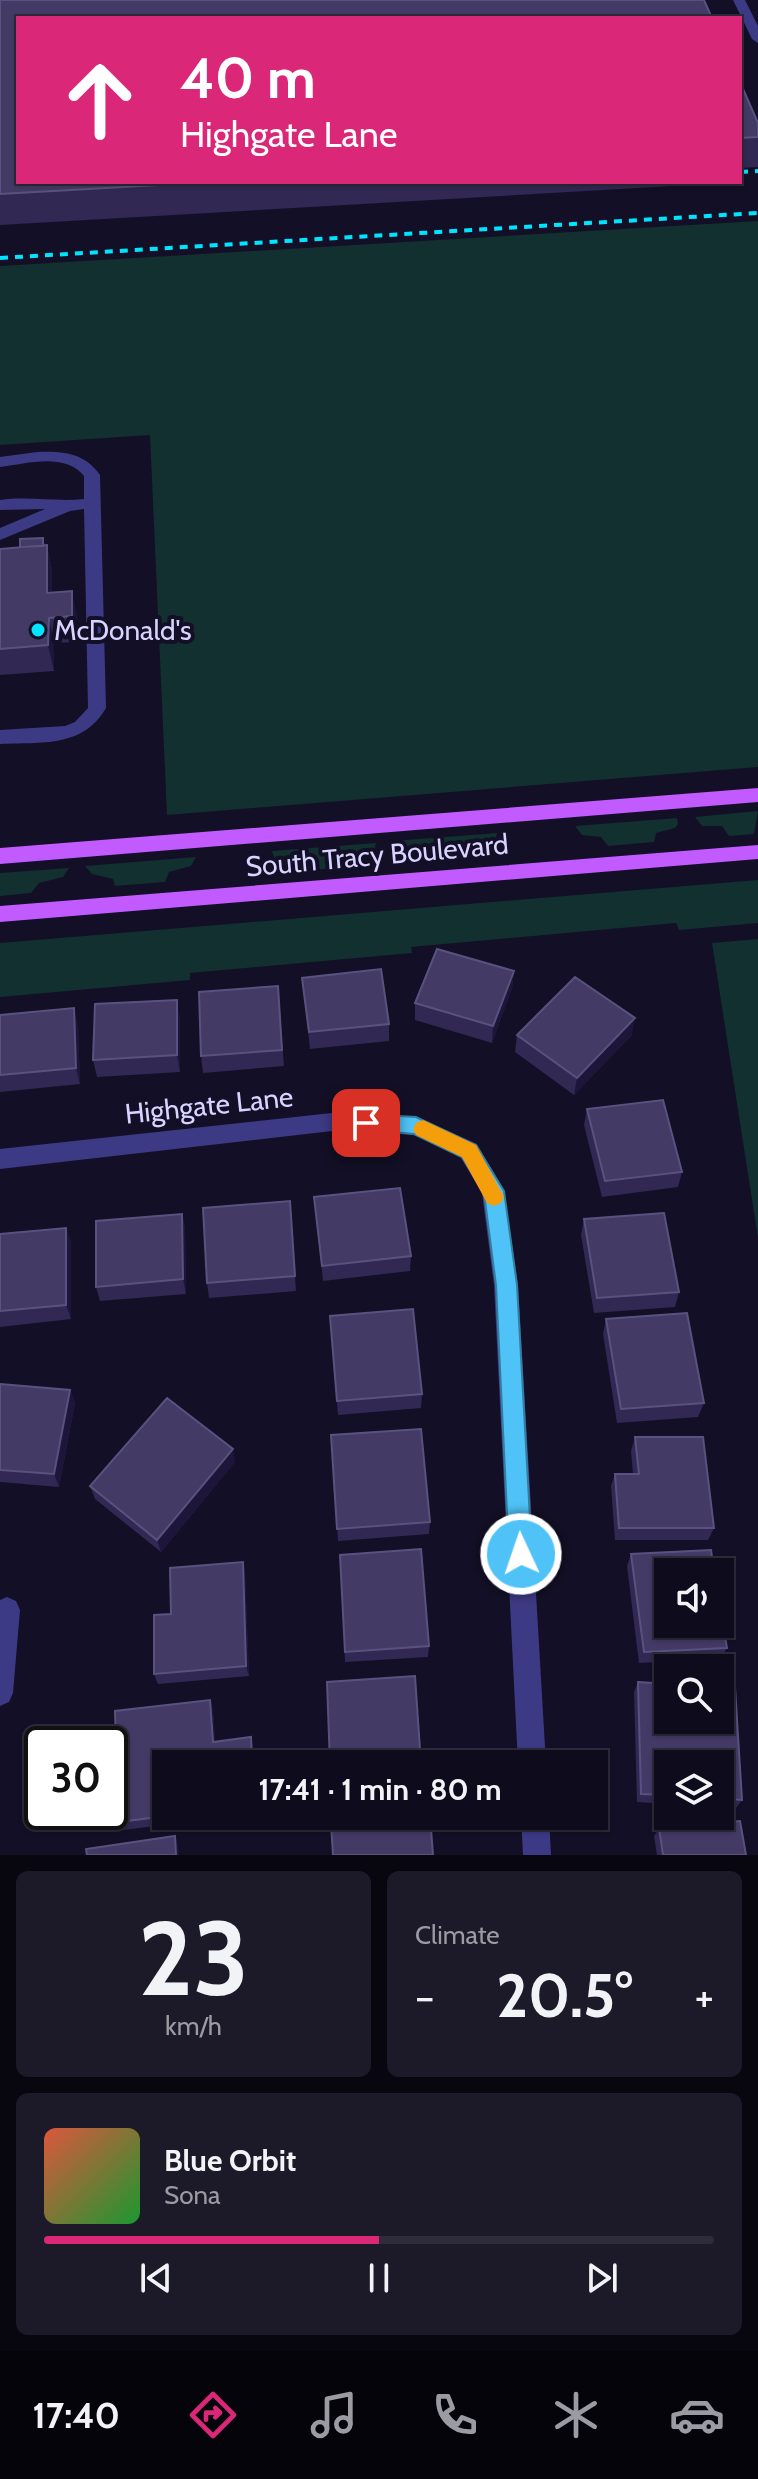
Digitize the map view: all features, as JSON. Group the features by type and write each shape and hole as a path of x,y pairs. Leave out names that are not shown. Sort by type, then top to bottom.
{"main road":[{"name":"South Tracy Boulevard","path":"0,856 758,795"},
{"name":"South Tracy Boulevard","path":"0,914 758,852"}],"street":[{"path":"739,0 758,39"},
{"path":"0,462 78,459 86,464 92,475 97,708 84,727 69,732 0,737"},
{"path":"0,505 24,502 67,506 93,503"},
{"path":"0,534 67,506"},
{"name":"Highgate Lane","path":"0,1159 341,1121 416,1126 469,1151 493,1191 506,1285 531,1750"},
{"path":"0,1693 7,1610"},
{"path":"536,1830 537,1855"}],"green space":[{"path":"758,221 758,767 167,815 150,435 0,445 0,266"},
{"path":"758,811 754,834 729,836 722,826 702,826 695,817"},
{"path":"677,818 675,828 656,833 654,842 608,846 601,837 582,835 575,826"},
{"path":"497,833 495,842 475,848 473,857 425,861 419,852 400,851 394,841"},
{"path":"376,843 374,852 351,859 350,867 300,871 297,863 275,860 272,851"},
{"path":"196,857 191,866 169,872 165,882 115,886 113,879 92,874 85,866"},
{"path":"69,868 63,877 39,883 31,893 0,896 0,873"},
{"path":"758,880 758,923 679,930 676,923 411,947 412,953 190,973 190,980 0,997 0,943"},
{"path":"758,939 758,1238 712,943"}],"building":[{"path":"0,0 704,0 711,16 16,16 16,184 178,184 0,194"},
{"path":"742,87 758,123 758,137 742,138"},
{"path":"43,538 43,546 20,547 20,539"},
{"name":"McDonald's","path":"47,545 47,593 72,591 72,616 49,618 48,645 0,649 0,549"},
{"path":"437,949 514,971 493,1026 415,1003"},
{"path":"381,969 389,1024 309,1032 302,978"},
{"path":"575,977 635,1018 577,1078 517,1035"},
{"path":"278,986 282,1050 201,1056 199,992"},
{"path":"177,1000 177,1055 93,1060 95,1004"},
{"path":"74,1008 76,1068 0,1075 0,1015"},
{"path":"663,1100 682,1172 605,1181 587,1109"},
{"path":"400,1188 411,1256 322,1266 314,1197"},
{"path":"290,1201 295,1276 207,1283 203,1208"},
{"path":"664,1213 679,1292 597,1298 584,1219"},
{"path":"182,1214 183,1279 96,1287 96,1221"},
{"path":"66,1228 66,1305 0,1311 0,1234"},
{"path":"413,1309 422,1394 337,1401 330,1316"},
{"path":"687,1313 704,1403 621,1409 606,1319"},
{"path":"0,1384 70,1390 54,1474 0,1470"},
{"path":"167,1398 233,1449 157,1540 90,1486"},
{"path":"421,1429 430,1522 337,1529 331,1435"},
{"path":"635,1437 703,1437 714,1528 619,1528 615,1474 639,1474"},
{"path":"421,1549 429,1646 345,1652 340,1555"},
{"path":"711,1550 712,1558 654,1558 654,1638 725,1638 727,1648 644,1652 631,1554"},
{"path":"243,1562 246,1666 154,1674 154,1615 171,1614 170,1568"},
{"path":"415,1676 420,1750 329,1750 327,1682"},
{"path":"638,1682 654,1683 654,1734 734,1734 735,1687 742,1800 734,1799 734,1750 654,1750 654,1794 641,1794"},
{"path":"210,1700 213,1742 251,1737 251,1750 152,1750 152,1818 128,1821 128,1726 115,1726 115,1711"},
{"path":"740,1821 746,1855 663,1855 659,1830 734,1830 734,1822"},
{"path":"331,1830 431,1830 433,1855 333,1855"},
{"path":"175,1836 176,1855 87,1855 86,1849"}],"railway":[{"path":"742,172 758,171"},
{"path":"0,258 758,213"}],"slow traffic":[{"path":"423,1129 469,1151 494,1197"}],"place":[{"name":"McDonald's","path":"38,630"}],"route":[{"path":"366,1123 416,1126 469,1151 493,1191 506,1285 521,1554"}]}
